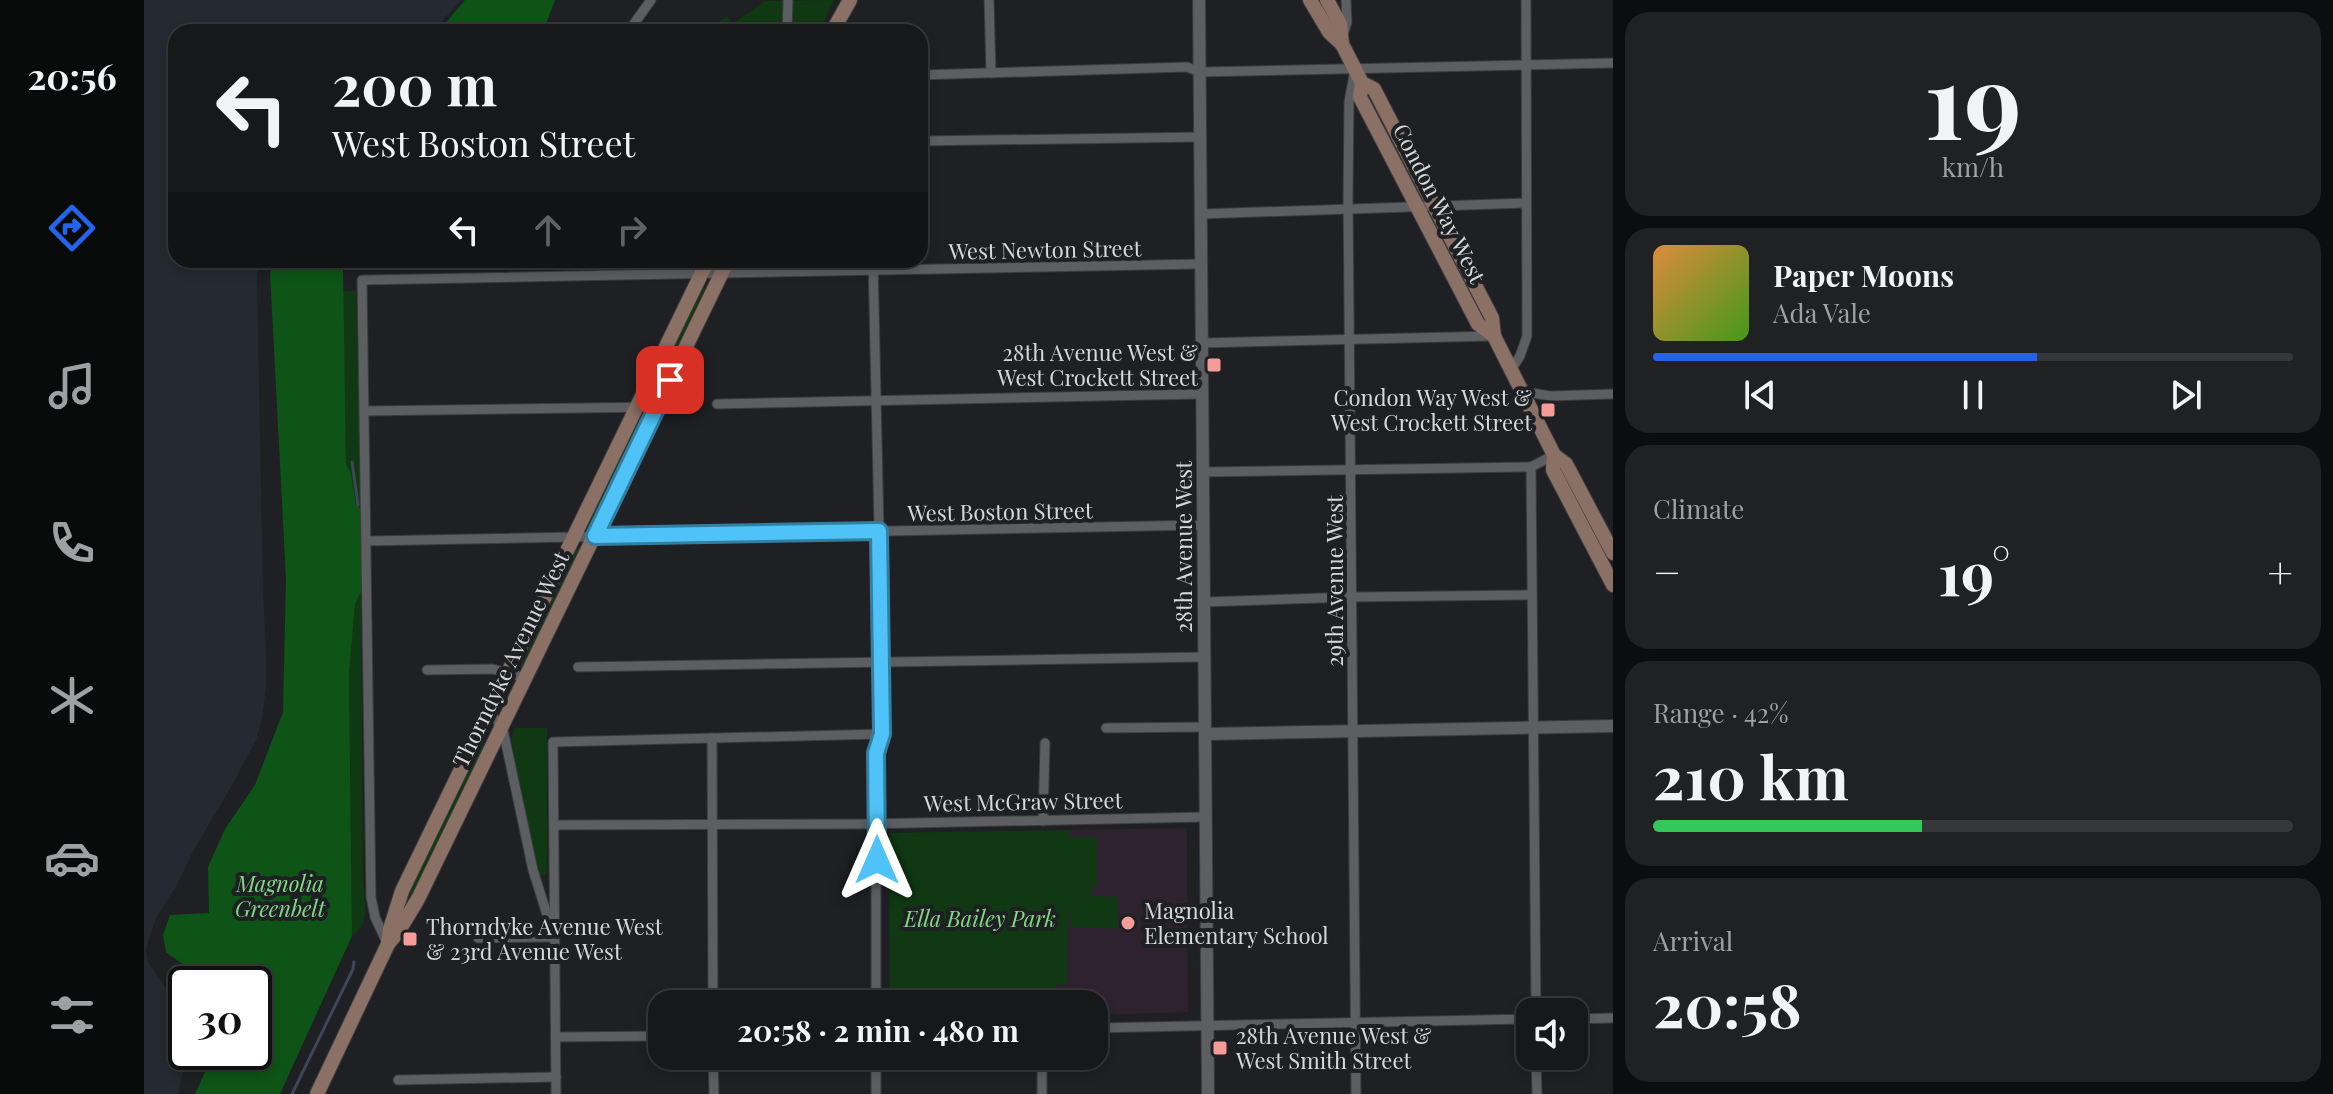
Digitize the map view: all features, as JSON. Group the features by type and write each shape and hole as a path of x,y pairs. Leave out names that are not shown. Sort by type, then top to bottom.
{"main road":[{"path":"836,24 850,0"},
{"name":"Condon Way West","path":"1310,0 1329,32 1342,44 1359,76 1374,89 1426,207 1492,318 1494,336 1554,455 1566,464 1613,553"},
{"name":"Condon Way West","path":"1327,0 1340,24 1342,44"},
{"name":"Thorndyke Avenue West","path":"388,944 402,891 704,268"},
{"name":"Thorndyke Avenue West","path":"317,1094 388,944 418,899 724,268"},
{"name":"Condon Way West","path":"1554,455 1553,470 1613,585"}],"street":[{"path":"634,24 651,0"},
{"path":"787,24 788,0"},
{"path":"989,0 991,73"},
{"name":"28th Avenue West","path":"1199,0 1208,1094"},
{"path":"1342,44 1347,22 1346,0"},
{"path":"1511,370 1527,336 1526,0"},
{"path":"928,75 1187,67 1200,72 1359,76 1613,63"},
{"name":"29th Avenue West","path":"1356,1094 1349,102 1359,76"},
{"path":"928,141 1200,137"},
{"path":"1201,214 1526,203"},
{"name":"West Newton Street","path":"928,265 1201,264"},
{"name":"West Newton Street","path":"365,411 362,280 700,275 822,268"},
{"path":"873,268 882,661 882,734 876,753 876,990"},
{"path":"1202,343 1494,336"},
{"path":"1521,391 1550,396 1613,394"},
{"path":"717,404 1202,394"},
{"path":"388,944 375,917 371,897 365,411 657,407"},
{"path":"1203,472 1531,467 1554,455"},
{"path":"1531,467 1533,998"},
{"name":"West Boston Street","path":"367,541 1203,525"},
{"path":"1204,602 1531,595"},
{"path":"578,667 1204,657"},
{"path":"427,670 493,669 526,678"},
{"path":"488,713 502,725 533,870 554,937"},
{"path":"1106,728 1353,731 1613,726"},
{"path":"556,1094 553,742 882,734"},
{"path":"712,738 713,990"},
{"path":"1043,821 1045,743"},
{"name":"West McGraw Street","path":"554,825 877,824 1205,817"},
{"path":"478,938 554,937"},
{"path":"1108,1028 1516,1017"},
{"path":"1588,1019 1613,1018"},
{"path":"556,1037 648,1036"},
{"path":"713,1070 714,1094"},
{"path":"876,1070 876,1094"},
{"path":"1042,1070 1042,1094"},
{"path":"1536,1070 1537,1094"},
{"path":"398,1080 556,1077"}],"shaded area":[{"path":"144,0 461,0 439,24 168,24 168,268 258,268 266,652 266,687 256,740 156,918 146,949 148,962 168,991 168,1070 183,1070 178,1094 144,1094"},
{"name":"Magnolia Elementary School","path":"1187,828 1188,1012 1108,1015 1108,990 1054,990 1054,985 1067,984 1069,830"}],"green space":[{"path":"465,0 555,0 546,24 445,24"},
{"path":"834,0 823,24 732,24 765,1"},
{"path":"727,16 732,24 716,24"},
{"name":"Magnolia Greenbelt","path":"272,268 343,268 346,464 351,474 356,505 361,509 361,592 355,604 349,674 352,936 280,1094 195,1094 206,1070 272,1070 272,966 185,966 166,952 163,935 170,915 209,913 208,867 225,829 255,785 283,712 286,579 270,273"},
{"path":"701,286 705,289 651,403 645,404"},
{"path":"343,291 356,291 361,509 356,505 351,474 346,465"},
{"path":"640,415 643,419 593,522 585,525"},
{"path":"575,547 580,548 578,553 522,667 518,668"},
{"path":"361,592 365,911 362,925 352,936 349,674 355,603"},
{"path":"515,728 547,728 545,876 539,874 511,739"},
{"path":"480,742 485,746 410,897 406,895"},
{"name":"Ella Bailey Park","path":"1069,830 1069,837 1097,837 1097,887 1092,887 1091,896 1118,897 1118,929 1071,927 1068,905 1067,985 1054,985 1054,990 890,990 889,833"}],"waterway":[{"path":"352,462 358,505"},
{"path":"292,1094 354,962"}],"place":[{"name":"28th Avenue West & West Crockett Street","path":"1214,365"},
{"name":"Condon Way West & West Crockett Street","path":"1548,410"},
{"name":"Magnolia Elementary School","path":"1128,923"},
{"name":"Thorndyke Avenue West & 23rd Avenue West","path":"410,939"},
{"name":"28th Avenue West & West Smith Street","path":"1220,1048"}],"route":[{"path":"670,380 595,536 879,531 882,734 876,753 877,860"}]}
